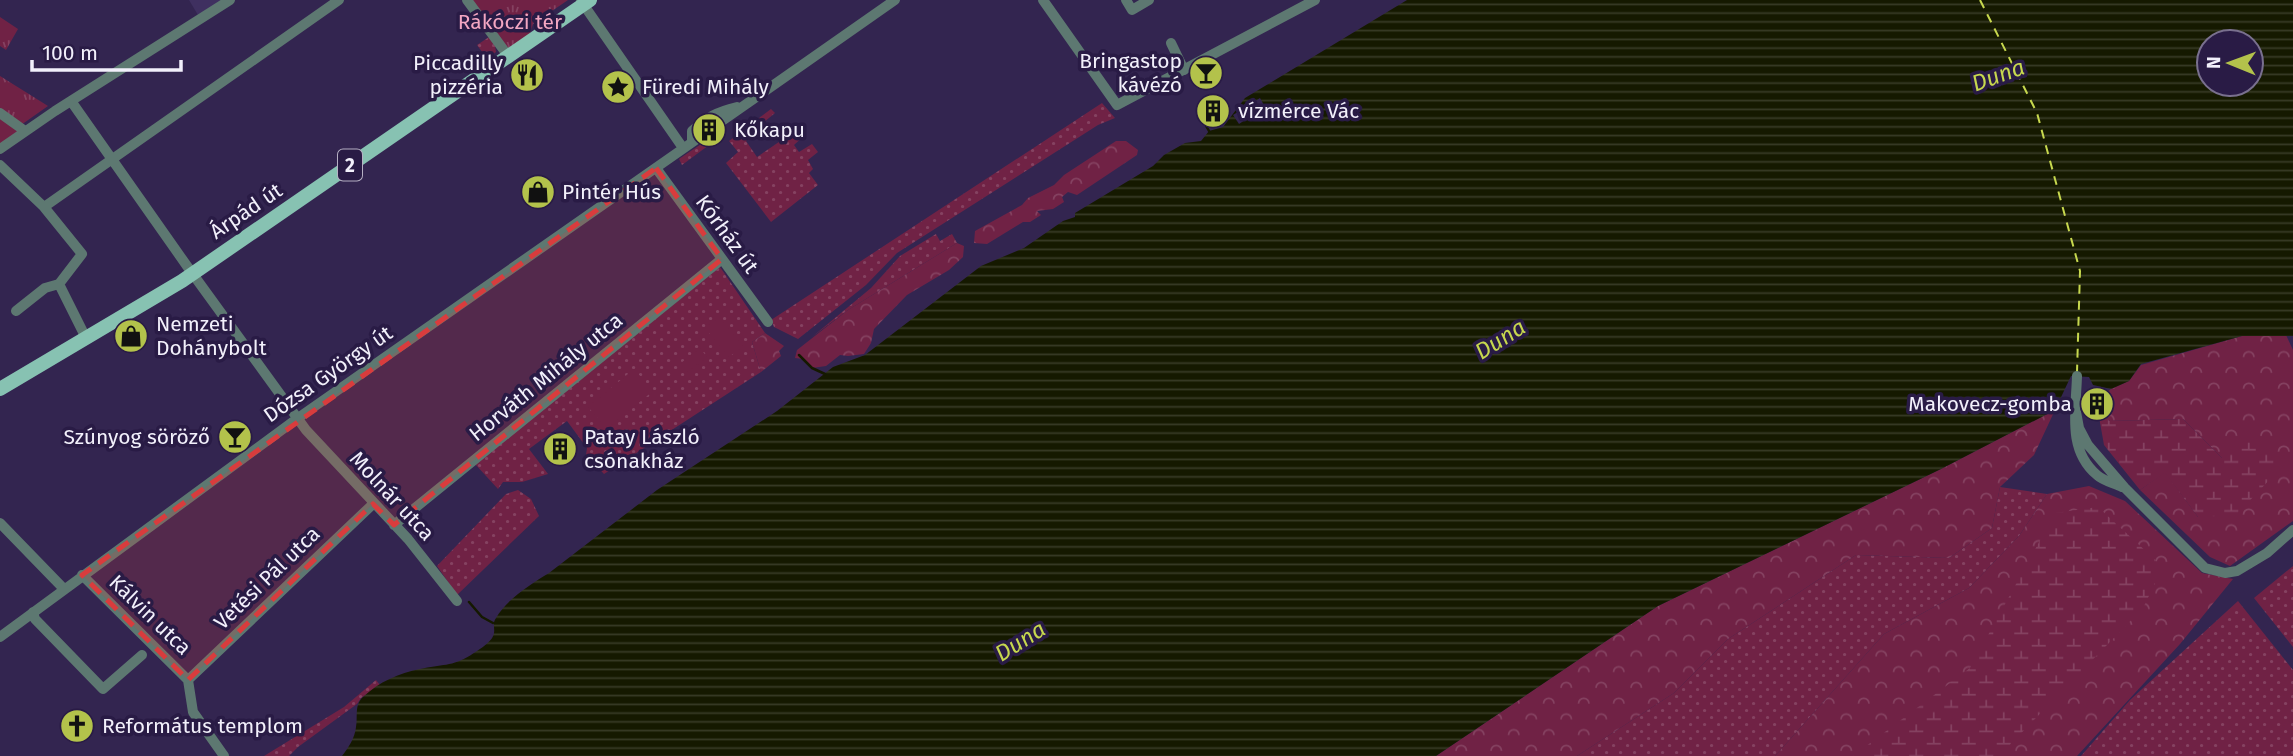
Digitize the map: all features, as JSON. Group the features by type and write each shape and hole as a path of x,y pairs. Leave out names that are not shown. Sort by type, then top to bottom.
{"main road":[{"name":"2","path":"509,57 584,2"},
{"name":"Árpád út","path":"0,389 192,274 509,57"}],"street":[{"path":"0,149 230,0"},
{"path":"44,207 339,0"},
{"path":"467,0 509,57"},
{"path":"687,145 895,0"},
{"path":"1043,0 1117,105 1301,4 1315,0"},
{"path":"1129,5 1149,0"},
{"path":"584,2 687,145"},
{"path":"1171,43 1184,70"},
{"name":"Molnár utca","path":"71,102 298,418 431,566 457,601"},
{"path":"687,145 692,131 703,121 717,112 743,106"},
{"path":"0,113 25,131"},
{"name":"Dózsa György út","path":"0,637 298,418 687,145"},
{"path":"0,165 44,207 82,254 59,284 45,288 16,311"},
{"name":"Kórház út","path":"656,168 768,322"},
{"name":"Horváth Mihály utca","path":"394,525 722,259"},
{"path":"59,284 86,338"},
{"path":"2077,376 2075,431 2079,453 2098,477 2126,488 2205,568 2225,573 2237,570 2267,553 2293,530"},
{"name":"Vetési Pál utca","path":"188,680 373,504"},
{"path":"0,523 64,589"},
{"name":"Kálvin utca","path":"82,575 188,680 193,712 224,756"},
{"path":"33,612 35,619 103,689 142,655"}],"highlighted area":[{"path":"656,168 722,259 394,525 373,504 188,680 82,575"}],"shaded area":[{"path":"189,0 222,0 198,15"}],"green space":[{"name":"Rákóczi tér","path":"467,0 568,0 533,24 529,36 505,52"},
{"path":"0,17 18,29 6,50 0,46"},
{"path":"489,37 496,52 471,70 469,67 485,56 477,45"},
{"path":"0,76 48,106 21,125 0,109"},
{"path":"1102,103 1115,118 1098,125 897,253 866,285 798,339 774,327 771,320"},
{"path":"771,109 775,113 752,132 752,137 746,141 757,157 801,127 806,134 794,145 799,152 812,144 818,152 808,160 813,169 809,173 818,185 771,222 726,163 738,152 729,141"},
{"path":"0,118 19,132 0,144"},
{"path":"722,130 724,134 682,165 679,159"},
{"path":"1116,141 1126,141 1138,150 1137,155 1077,195 1068,192 1062,197 1064,202 1053,209 1037,211 1041,215 1030,222 1023,222 987,244 974,243 975,231 1054,185 1064,175"},
{"path":"936,234 940,241 952,234 957,243 848,310 812,337 871,288 900,256"},
{"path":"957,243 964,246 963,257 949,270 907,295 874,329 871,343 864,354 840,355 826,366 812,368 803,359 795,358 797,350 848,310"},
{"path":"720,267 765,333 752,342 761,372 604,474 586,455 587,448 567,421 529,449 548,474 522,482 503,482 498,489 475,464"},
{"path":"719,317 743,346 729,357 705,328"},
{"path":"765,333 784,346 779,351 781,356 761,372 752,342"},
{"path":"2286,335 2293,350 2293,521 2230,566 2210,557 2140,490 2165,472 2198,517 2222,458 2183,419 2109,421 2096,400 2129,381 2141,365 2242,336"},
{"path":"700,348 707,357 688,372 681,363"},
{"path":"634,369 653,391 607,429 588,407"},
{"path":"2096,400 2109,421 2183,419 2222,458 2250,437 2274,449 2274,475 2236,515 2198,517 2165,473 2140,490 2104,445"},
{"path":"2055,410 2034,455 2000,487 1992,528 1949,558 1856,555 1728,639 1674,693 1577,756 1436,756 1658,606 1941,469"},
{"path":"2089,486 2125,501 2202,573 2233,579 2180,644 2077,756 1775,756 1884,634 1969,588 2019,536 2047,494"},
{"path":"2000,487 2047,494 2019,536 1969,588 1884,634 1775,756 1577,756 1674,693 1728,639 1856,555 1949,558 1992,528"},
{"path":"518,490 531,499 539,516 457,595 437,566 506,494"},
{"path":"2098,507 2163,567 2143,608 1999,756 1853,756 1970,668 2055,513"},
{"path":"2293,566 2293,647 2254,598"},
{"path":"2238,601 2293,670 2293,756 2081,756 2130,700"},
{"path":"376,680 380,685 289,756 264,756 344,707"}],"water":[{"name":"Duna","path":"1407,0 2293,0 2293,336 2242,336 2141,364 2129,381 2111,389 2093,385 2089,377 2071,376 2055,410 1941,469 1658,606 1436,756 342,756 354,735 358,704 376,687 404,673 458,662 485,646 494,633 495,620 513,598 657,490 777,411 833,367 865,355 981,266 1024,248 1063,221 1075,217 1075,213 1153,166 1164,155 1185,143 1201,141 1209,131 1223,127 1245,98"}],"pier":[{"path":"1260,98 1265,107 1239,124 1233,115"}],"waterway":[{"path":"1201,117 1209,131"},
{"path":"799,355 812,368 825,374"},
{"path":"469,602 482,617 493,623"}],"ferry route":[{"path":"1980,0 2037,113 2080,271 2077,372"}],"place":[{"name":"Bringastop kávézó","path":"1206,73"},
{"name":"Piccadilly pizzéria","path":"527,75"},
{"name":"Füredi Mihály","path":"618,87"},
{"name":"vízmérce Vác","path":"1213,111"},
{"name":"Kőkapu","path":"709,130"},
{"name":"Pintér Hús","path":"538,192"},
{"name":"Nemzeti Dohánybolt","path":"131,336"},
{"name":"Makovecz-gomba","path":"2097,404"},
{"name":"Szúnyog söröző","path":"235,437"},
{"name":"Patay László csónakház","path":"560,449"},
{"name":"Református templom","path":"77,726"}]}
